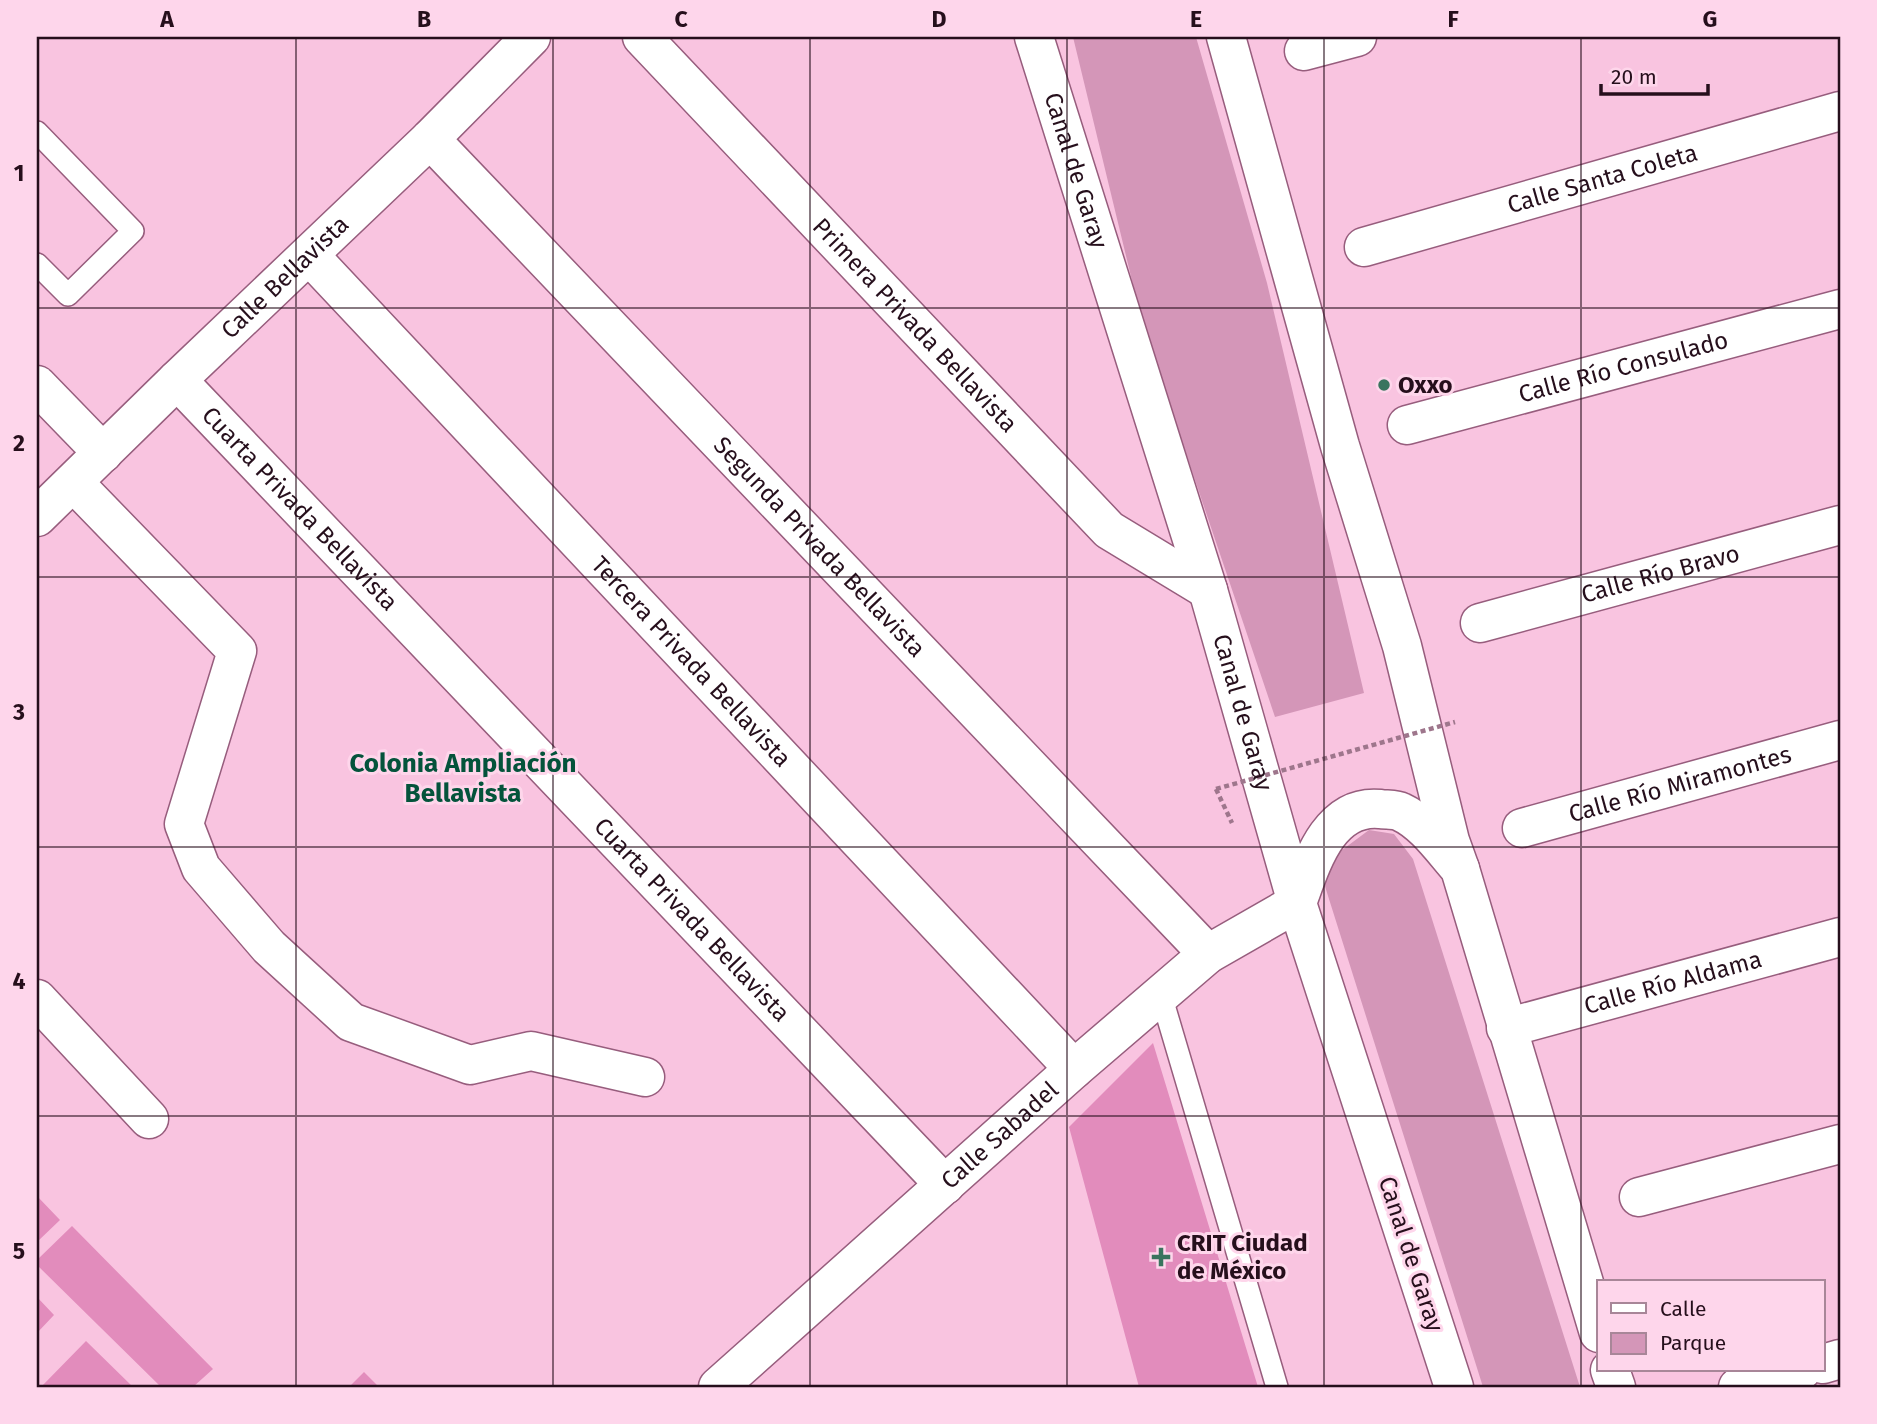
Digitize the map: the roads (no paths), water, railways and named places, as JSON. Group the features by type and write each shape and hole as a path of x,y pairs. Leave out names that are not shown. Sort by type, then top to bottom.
{"main road":[{"name":"Calle Bellavista","path":"37,517 430,139 531,37"},
{"name":"Primera Privada Bellavista","path":"642,37 1109,530 1208,590"},
{"name":"Canal de Garay","path":"1034,37 1208,590 1297,903 1454,1387"},
{"path":"1226,37 1340,446 1402,646 1450,841 1597,1326"},
{"path":"1304,51 1357,37"},
{"name":"Calle Santa Coleta","path":"1364,247 1840,111"},
{"name":"Segunda Privada Bellavista","path":"430,139 1208,954"},
{"name":"Tercera Privada Bellavista","path":"309,255 1074,1069"},
{"name":"Calle Río Consulado","path":"1407,425 1840,309"},
{"name":"Cuarta Privada Bellavista","path":"177,380 945,1185"},
{"path":"37,385 103,453"},
{"path":"74,483 237,651 184,824 201,868 269,947 351,1022 470,1065 531,1051 645,1077"},
{"name":"Calle Río Bravo","path":"1480,623 1840,525"},
{"name":"Calle Río Miramontes","path":"1522,828 1840,740"},
{"path":"1297,903 1316,853 1335,825 1364,807 1400,811 1432,837 1460,869"},
{"name":"Calle Sabadel","path":"718,1387 1074,1069 1208,954 1297,903"},
{"name":"Calle Río Aldama","path":"1506,1027 1840,937"},
{"path":"37,999 149,1119"},
{"path":"1639,1197 1840,1144"},
{"path":"1738,1387 1794,1372"}],"lane":[{"path":"37,132 133,230 68,295 37,264"},
{"path":"1161,995 1277,1387"}],"place":[{"name":"Oxxo","path":"1384,385"},
{"name":"CRIT Ciudad de México","path":"1161,1257"}],"district":[{"name":"Colonia Ampliación Bellavista","path":"463,778"}]}
